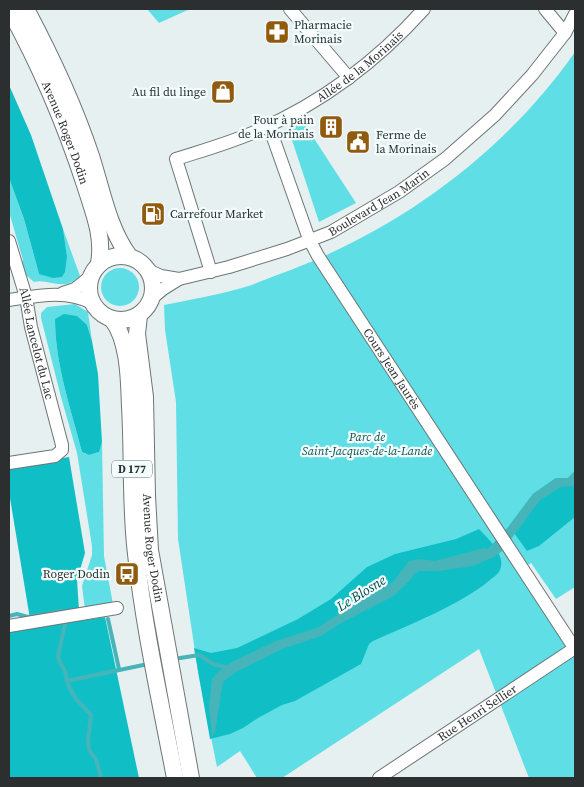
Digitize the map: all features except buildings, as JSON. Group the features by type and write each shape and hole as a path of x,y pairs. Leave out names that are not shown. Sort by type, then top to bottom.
{"main road":[{"name":"Avenue Roger Dodin","path":"9,9 31,49 78,162 101,238 99,263"},
{"name":"Avenue Roger Dodin","path":"26,9 45,44 73,107 92,157 113,227 128,256"},
{"path":"128,256 141,263 148,270 153,284 151,299 146,308 139,314 126,320 112,319 100,313 92,303 88,290 90,277 99,263 111,257 128,256"},
{"name":"Avenue Roger Dodin","path":"139,314 137,334 145,397 148,529 153,569 154,620"},
{"name":"Avenue Roger Dodin","path":"112,319 122,338 128,382 131,418 134,534 154,620 172,719 190,778"},
{"name":"Avenue Roger Dodin","path":"172,719 175,778"}],"street":[{"path":"290,9 349,78"},
{"name":"Allée de la Morinais","path":"212,272 176,159 250,134 313,102 349,78 400,35 424,9"},
{"path":"545,9 565,33"},
{"name":"Boulevard Jean Marin","path":"151,299 163,288 179,279 212,272 287,249 331,232 406,187 450,155 495,115 523,86 565,33 575,14"},
{"name":"Cours Jean Jaurès","path":"268,126 309,239 318,256 575,648"},
{"name":"Allée Lancelot du Lac","path":"9,241 26,297 31,326 62,445 62,450 55,456 9,463"},
{"name":"Boulevard Jean Marin","path":"148,270 156,274 179,279"},
{"path":"61,294 75,289 90,277"},
{"path":"9,300 61,294 76,296 92,303"},
{"path":"9,626 117,608"},
{"name":"Rue Henri Sellier","path":"379,778 575,648"}],"green space":[{"path":"147,9 190,9 159,23"},
{"name":"Parc de Saint-Jacques-de-la-Lande","path":"575,52 575,587 556,599 531,563 523,568 575,649 575,778 529,778 479,649 282,778 257,778 240,751 217,767 199,678 178,539 176,402 165,330 164,305 219,294 258,283 321,258 363,237 404,213 480,157 515,124"},
{"path":"302,120 356,203 319,222 288,128"},
{"path":"9,178 24,219 39,274 67,256 63,229 80,276 74,281 68,284 34,282 20,266 23,260 9,212"},
{"path":"120,268 133,274 139,287 133,300 120,306 107,300 101,287 107,274"},
{"path":"75,304 88,312 92,341 87,325 55,319 58,353 64,386 82,452 89,455 98,452 102,442 104,556 113,604 85,610 82,586 92,555 92,546 77,453 41,318 41,313 47,307"}],"shaded area":[{"path":"9,85 31,135 63,229 67,256 65,272 62,277 53,278 39,274 24,219 9,178"},
{"path":"64,314 77,316 87,325 98,374 102,442 99,452 89,455 82,452 61,370 55,319"},
{"path":"69,457 85,553 77,580 79,610 30,619 9,492 9,467"},
{"path":"575,471 575,517 539,546 527,551 509,526 533,494 556,478 568,478"},
{"path":"575,471 575,486 561,487 540,500 503,550 496,556 473,566 439,571 419,571 394,596 339,624 321,636 282,649 236,672 224,681 215,732 212,737 209,706 212,679 219,671 234,661 276,641 319,627 393,582 409,561 420,559 435,561 484,548 488,549 509,526 533,494 556,478 568,478"},
{"path":"479,529 492,543 501,560 499,572 490,580 449,606 373,641 369,644 361,664 295,701 282,705 258,718 243,728 230,734 210,739 194,648 211,653 237,648 298,619 331,599 367,567 395,554 456,539"},
{"path":"105,617 139,778 9,778 9,632"}],"waterway":[{"name":"Le Blosne","path":"9,616 17,614 28,617 63,611"},
{"name":"Le Blosne","path":"108,619 119,669"},
{"name":"Le Blosne","path":"65,624 58,656 65,671 68,685 76,699 91,715 88,740 89,750 96,759 101,778"},
{"name":"Le Blosne","path":"174,659 199,655 215,665 228,667"},
{"name":"Le Blosne","path":"67,681 148,664"}],"place":[{"name":"Pharmacie Morinais","path":"277,32"},
{"name":"Au fil du linge","path":"223,92"},
{"name":"Four à pain de la Morinais","path":"331,127"},
{"name":"Ferme de la Morinais","path":"358,142"},
{"name":"Carrefour Market","path":"153,214"},
{"name":"Roger Dodin","path":"127,574"}]}
